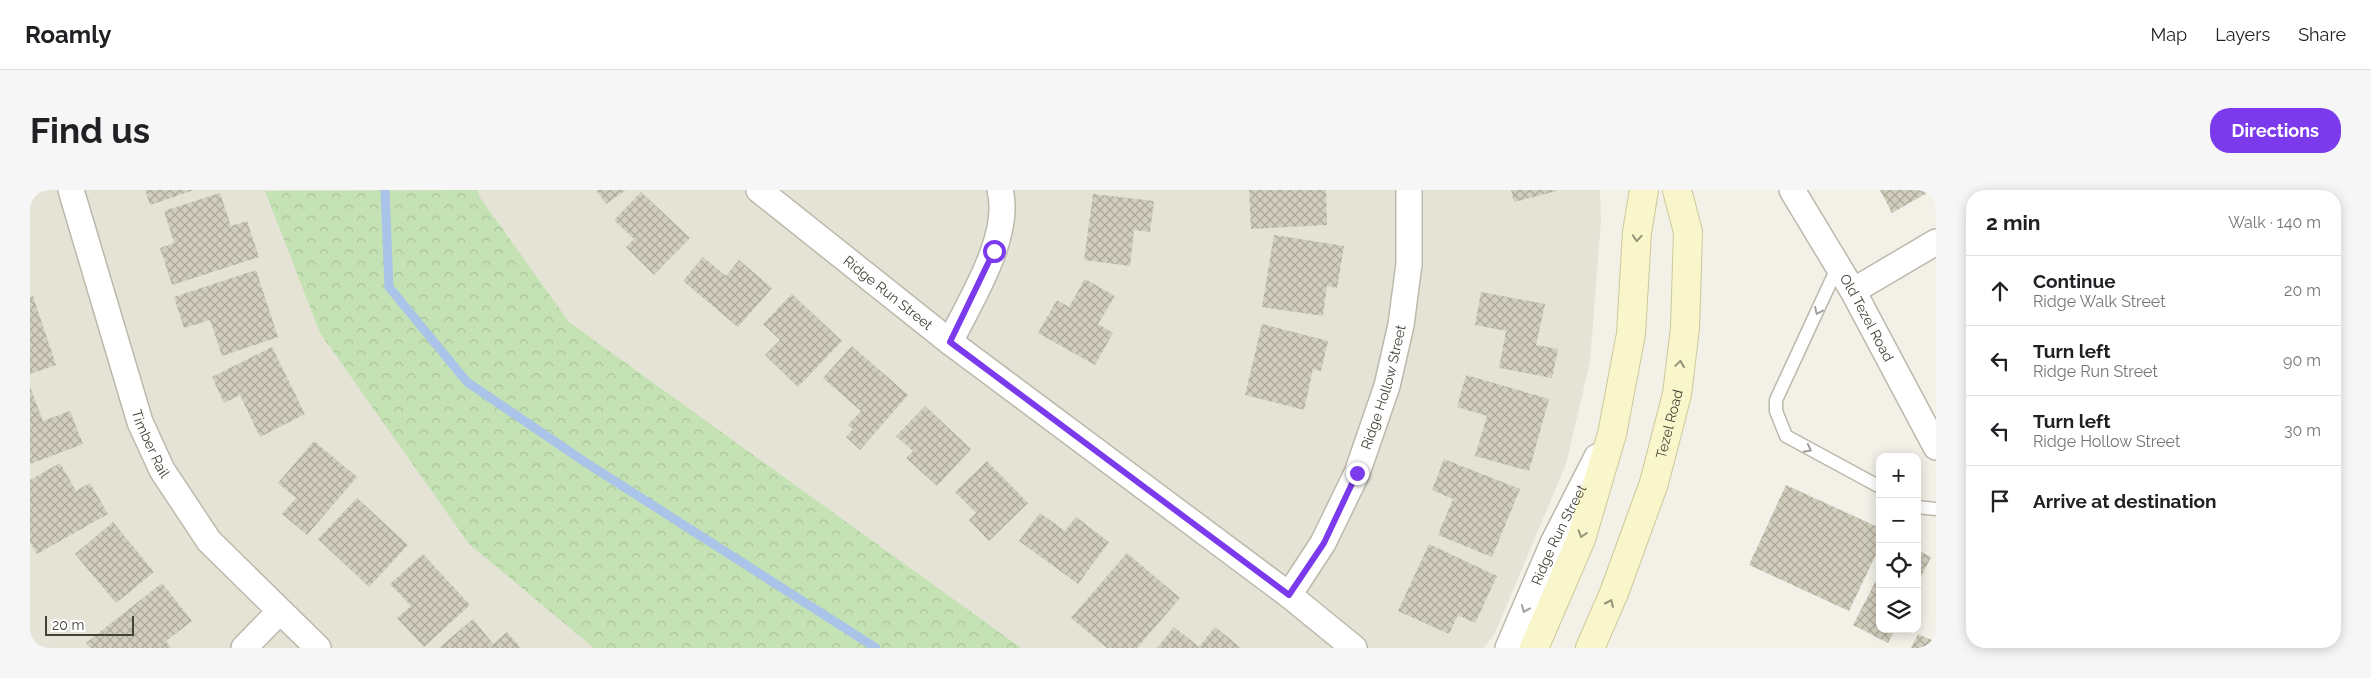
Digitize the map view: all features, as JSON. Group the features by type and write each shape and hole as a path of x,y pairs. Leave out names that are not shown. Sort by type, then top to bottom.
{"main road":[{"path":"1534,648 1581,540 1614,424 1631,334 1637,232 1644,190"},
{"name":"Tezel Road","path":"1590,648 1614,593 1654,483 1676,394 1685,328 1688,232 1677,190"}],"street":[{"name":"Timber Rail","path":"71,190 140,422 162,470 209,541 318,648"},
{"name":"Ridge Run Street","path":"759,190 950,342 1289,595 1354,648"},
{"path":"950,342 994,251 1001,221 1000,190"},
{"name":"Ridge Hollow Street","path":"1289,595 1324,543 1357,473 1387,386 1400,325 1409,264 1409,190"},
{"name":"Old Tezel Road","path":"1792,190 1853,291 1936,447"},
{"path":"1853,291 1936,242"},
{"name":"Ridge Run Street","path":"1508,648 1553,543 1614,424"},
{"path":"244,648 280,612"}],"lane":[{"path":"1838,266 1776,400 1776,411 1786,436 1876,484"},
{"path":"1921,507 1936,509"}],"shaded area":[{"path":"30,190 1600,190 1601,220 1590,362 1566,464 1495,633 1484,648 30,648"}],"green space":[{"path":"478,190 479,196 569,322 1021,648 594,648 469,544 320,333 265,191"}],"building":[{"path":"145,190 194,190 150,205"},
{"path":"596,190 626,190 606,204"},
{"path":"1249,190 1326,190 1327,225 1251,229"},
{"path":"1511,190 1557,190 1557,191 1514,202"},
{"path":"1880,190 1932,190 1892,213"},
{"path":"641,192 690,238 654,275 626,247 634,239 614,220"},
{"path":"220,193 231,226 247,221 259,257 172,285 160,248 174,243 164,211"},
{"path":"1093,194 1154,201 1150,232 1134,230 1130,266 1084,260"},
{"path":"1274,235 1344,246 1337,288 1327,286 1323,316 1262,307"},
{"path":"703,257 726,276 739,260 772,288 738,327 683,281"},
{"path":"256,270 278,337 222,356 210,320 184,328 174,297"},
{"path":"1085,279 1115,296 1098,324 1113,333 1095,365 1038,333 1057,300 1069,307"},
{"path":"1481,292 1545,304 1536,345 1558,349 1552,378 1499,368 1506,331 1475,325"},
{"path":"792,294 842,341 798,387 765,355 780,340 763,324"},
{"path":"33,296 56,365 30,374 30,297"},
{"path":"1262,324 1328,341 1321,371 1313,369 1304,410 1245,395"},
{"path":"852,346 908,395 860,450 846,437 853,429 848,425 861,411 823,378"},
{"path":"272,347 305,414 260,437 240,395 224,403 212,377"},
{"path":"1466,375 1549,399 1529,471 1475,456 1487,416 1457,407"},
{"path":"30,387 43,421 70,411 83,444 30,464"},
{"path":"925,406 971,449 937,486 906,458 913,451 896,436"},
{"path":"314,441 357,477 307,535 282,514 296,498 278,483"},
{"path":"1444,459 1520,489 1492,557 1438,535 1453,499 1432,490"},
{"path":"987,461 1028,503 989,541 969,520 976,513 955,492"},
{"path":"60,463 76,491 90,483 108,514 37,554 30,542 30,480"},
{"path":"1786,485 1876,526 1876,554 1849,611 1749,565"},
{"path":"357,498 408,545 369,587 318,539"},
{"path":"1040,513 1065,531 1076,517 1109,542 1078,584 1019,541"},
{"path":"113,522 154,572 116,603 75,554"},
{"path":"1429,544 1497,576 1475,623 1458,615 1449,634 1398,611"},
{"path":"1921,552 1931,557 1921,577"},
{"path":"1127,553 1180,598 1137,648 1107,648 1071,618"},
{"path":"423,554 470,605 424,647 397,618 411,606 390,584"},
{"path":"1876,581 1876,633 1893,633 1888,643 1853,625"},
{"path":"162,583 192,621 166,641 171,648 90,648 86,643"},
{"path":"473,619 493,644 507,632 521,648 439,648"},
{"path":"1174,627 1199,647 1215,627 1241,648 1157,648"},
{"path":"1918,634 1936,642 1936,648 1911,648"}],"waterway":[{"path":"385,190 389,287 467,382 585,462 876,648"}],"route":[{"path":"994,251 950,342 1289,595 1324,543 1357,473"}]}
